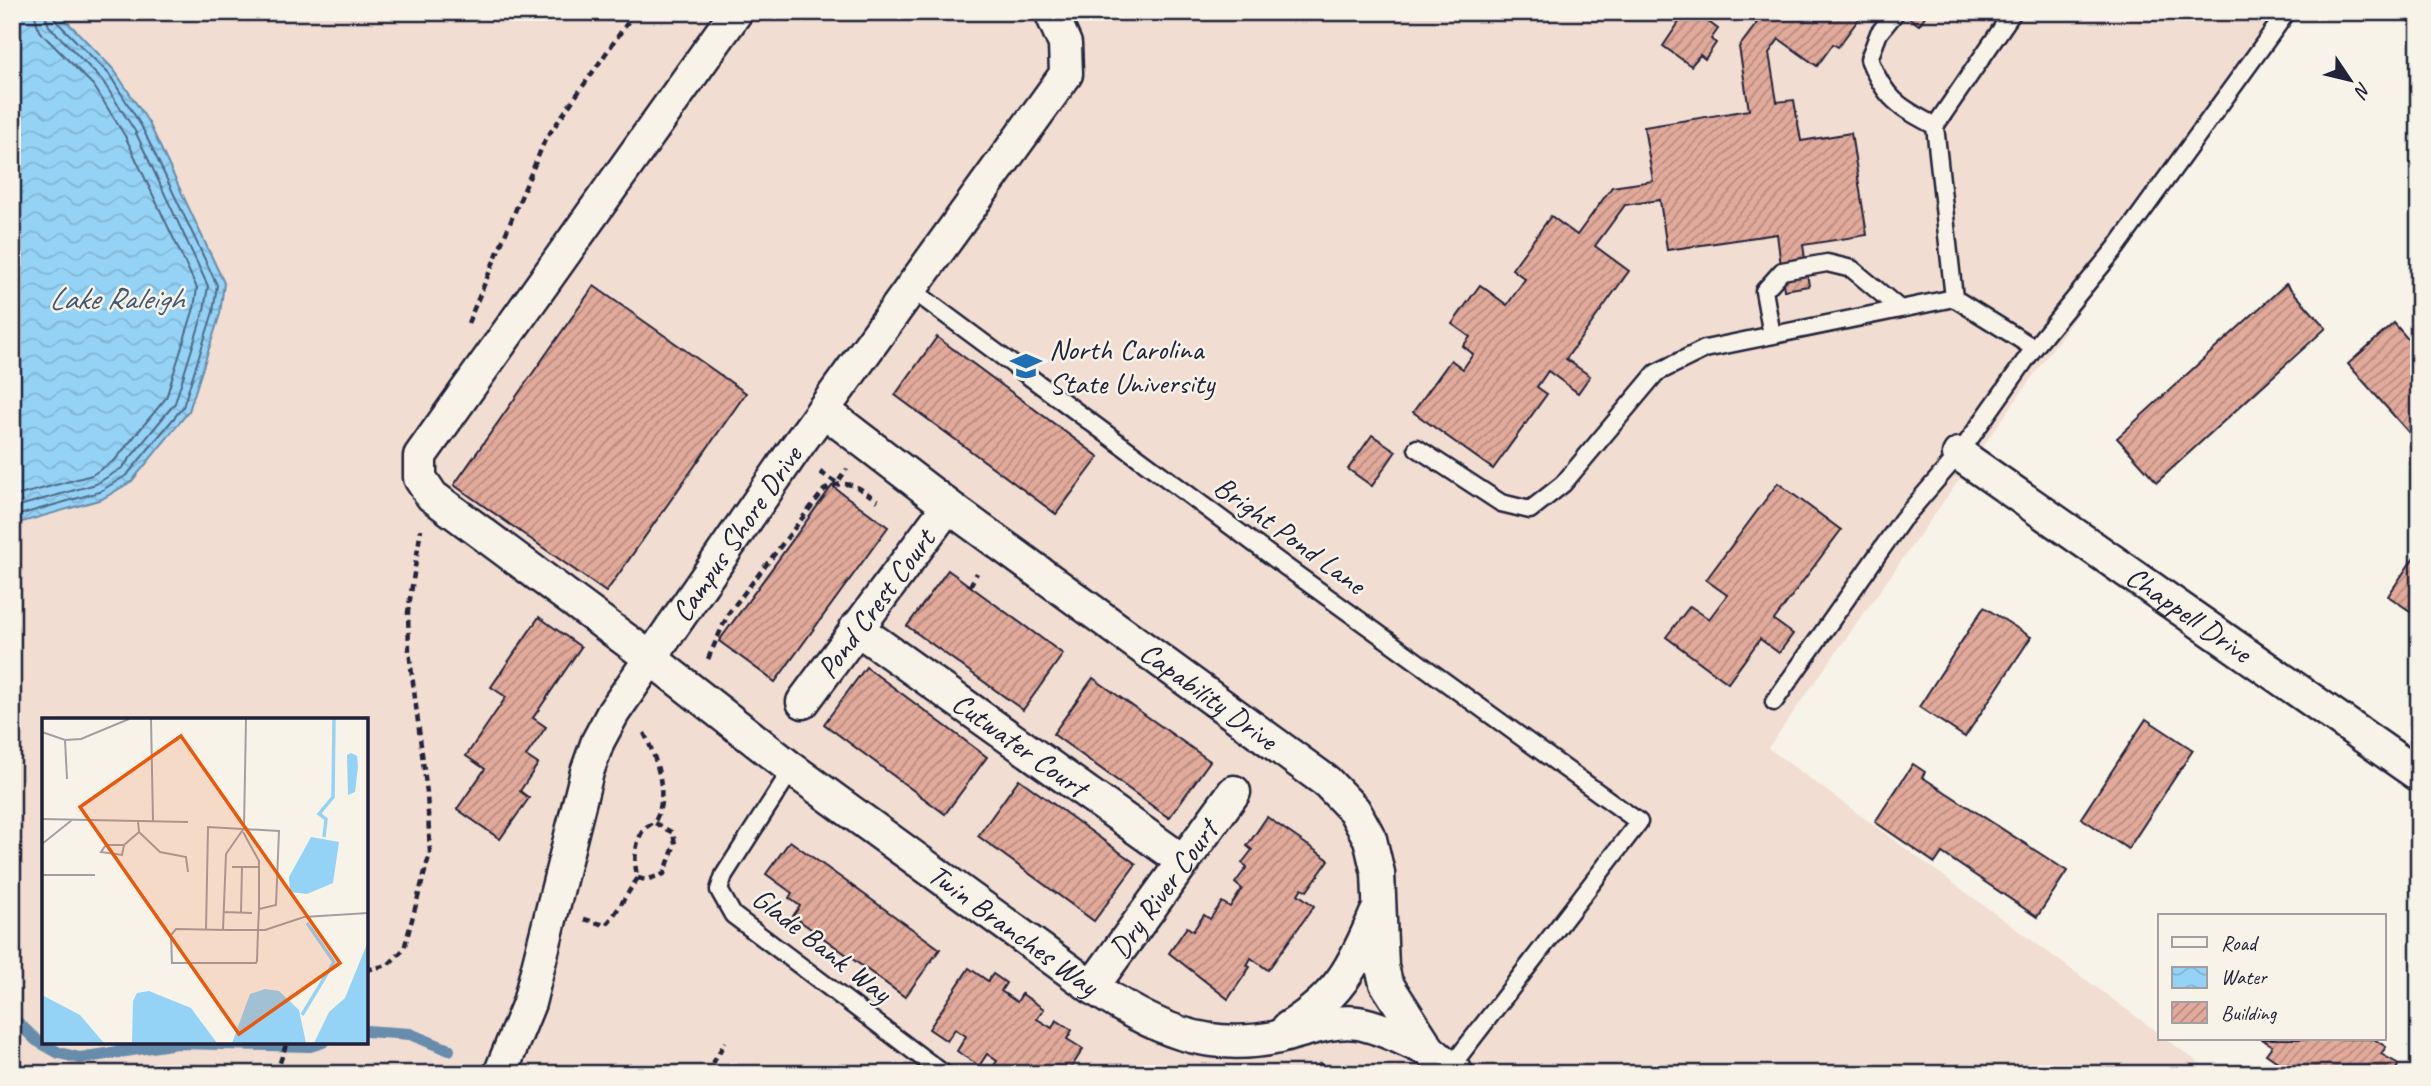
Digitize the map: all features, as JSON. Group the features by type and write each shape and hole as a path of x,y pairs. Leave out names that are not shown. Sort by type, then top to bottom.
{"street":[{"name":"Twin Branches Way","path":"736,12 420,456 420,478 432,496 649,657 792,769 1093,987 1136,1015 1168,1031 1195,1039 1231,1043 1272,1038 1339,1023 1356,1023 1445,1066"},
{"name":"Campus Shore Drive","path":"500,1074 529,1003 594,751 613,713 649,657 792,453 1066,74 1065,44 1051,12"},
{"name":"Capability Drive","path":"823,410 948,506 1326,782 1354,810 1370,839 1378,873 1382,967 1386,983 1445,1066"},
{"name":"Chappell Drive","path":"1959,454 2419,775"},
{"name":"Pond Crest Court","path":"803,702 948,506"},
{"name":"Cutwater Court","path":"856,628 1184,862"},
{"name":"Dry River Court","path":"1093,987 1234,792"},
{"path":"1272,1038 1315,1011 1340,986 1356,958 1378,907"}],"lane":[{"path":"1896,12 1879,33 1869,60 1876,78 1898,107 1935,126"},
{"path":"1954,298 1935,126 2013,12"},
{"path":"1774,702 1902,520 1959,454 2034,348 2116,248 2287,12"},
{"path":"1772,335 1764,291 1782,271 1827,263 1852,269 1900,309"},
{"name":"Bright Pond Lane","path":"911,289 1286,567 1639,822 1445,1066"},
{"path":"1417,448 1501,503 1530,510 1563,484 1656,373 1705,349 1954,298 2034,348"},
{"name":"Glade Bank Way","path":"792,769 724,875 719,890 725,903 733,915 944,1074"}],"path":[{"path":"708,659 728,614 824,490 836,483 866,443"},
{"path":"792,453 836,483 852,483 927,534"},
{"path":"970,586 977,573"},
{"path":"638,878 634,863 641,835 655,822 662,795 655,757 644,733"},
{"path":"638,878 657,878 667,870 675,839 667,828 655,822"},
{"path":"579,931 583,919 599,924 610,922 621,899 638,878"},
{"path":"707,1074 725,1042"},
{"path":"276,1074 286,1044"}],"shaded area":[{"name":"North Carolina State University","path":"12,12 2292,12 1768,748 2158,1033 2158,1040 2167,1040 2214,1074 12,1074"}],"water":[{"name":"Lake Raleigh","path":"12,12 58,12 114,70 149,123 224,283 220,314 189,411 132,481 102,499 12,525"}],"building":[{"path":"1686,12 1695,12 1718,29 1711,39 1716,43 1705,59 1700,55 1691,66 1663,46"},
{"path":"1743,12 1864,12 1838,47 1833,44 1817,66 1779,39 1769,53 1777,102 1794,100 1801,141 1851,133 1867,235 1803,245 1809,286 1784,290 1777,234 1667,250 1660,200 1625,205 1595,246 1629,271 1566,359 1590,376 1578,393 1548,371 1537,387 1547,394 1493,469 1413,412 1451,360 1463,369 1473,354 1463,346 1470,337 1452,324 1480,285 1507,305 1525,279 1512,269 1551,216 1577,235 1612,187 1653,181 1644,127 1749,110 1739,47 1757,23"},
{"path":"1901,12 1928,12 1919,25"},
{"path":"2286,284 2326,328 2157,482 2117,438"},
{"path":"594,286 746,393 606,592 454,485"},
{"path":"2394,323 2419,352 2419,444 2348,364"},
{"path":"937,337 1099,457 1056,514 895,395"},
{"path":"1372,435 1396,451 1372,486 1348,469"},
{"path":"1778,483 1841,530 1774,620 1793,634 1779,653 1760,639 1728,683 1666,637 1690,606 1709,619 1727,595 1706,580"},
{"path":"832,486 888,527 775,682 719,641"},
{"path":"2419,551 2419,617 2388,596"},
{"path":"948,570 1063,654 1023,710 907,626"},
{"path":"1984,607 2031,637 1965,737 1919,707"},
{"path":"539,617 581,647 533,718 546,727 526,756 538,764 520,791 529,798 500,839 457,809 485,769 466,756 506,697 491,687"},
{"path":"866,667 987,757 945,814 824,724"},
{"path":"1093,678 1210,761 1169,818 1053,734"},
{"path":"2146,719 2193,750 2128,849 2081,818"},
{"path":"1913,764 1925,772 1922,777 2067,871 2037,917 1942,853 1935,863 1875,822"},
{"path":"1019,779 1136,864 1094,921 978,836"},
{"path":"1267,817 1329,860 1307,891 1302,888 1298,894 1314,906 1268,970 1251,958 1247,965 1250,967 1228,999 1169,953 1187,927 1193,931 1204,915 1210,919 1222,902 1230,907 1242,889 1235,883 1247,867 1242,863 1252,850 1247,846"},
{"path":"790,841 940,949 905,997 793,916 800,906 789,898 792,893 766,874"},
{"path":"969,968 988,981 993,974 1006,983 1001,991 1017,1002 1022,994 1044,1009 1037,1019 1052,1028 1056,1020 1072,1030 1067,1039 1083,1049 1067,1074 988,1074 997,1061 987,1054 979,1066 957,1051 966,1036 955,1029 947,1041 929,1029"},
{"path":"2263,1040 2376,1040 2386,1047 2381,1054 2399,1064 2393,1074 2310,1074 2301,1068 2295,1074 2266,1054 2272,1046"},
{"path":"1320,1063 1333,1074 1311,1074"}],"waterway":[{"path":"12,1017 42,1043"},
{"path":"368,1031 410,1034 449,1050"},
{"path":"43,1044 59,1053 80,1058 171,1044"},
{"path":"221,1044 316,1044"}],"place":[{"name":"North Carolina State University","path":"1026,366"}]}
